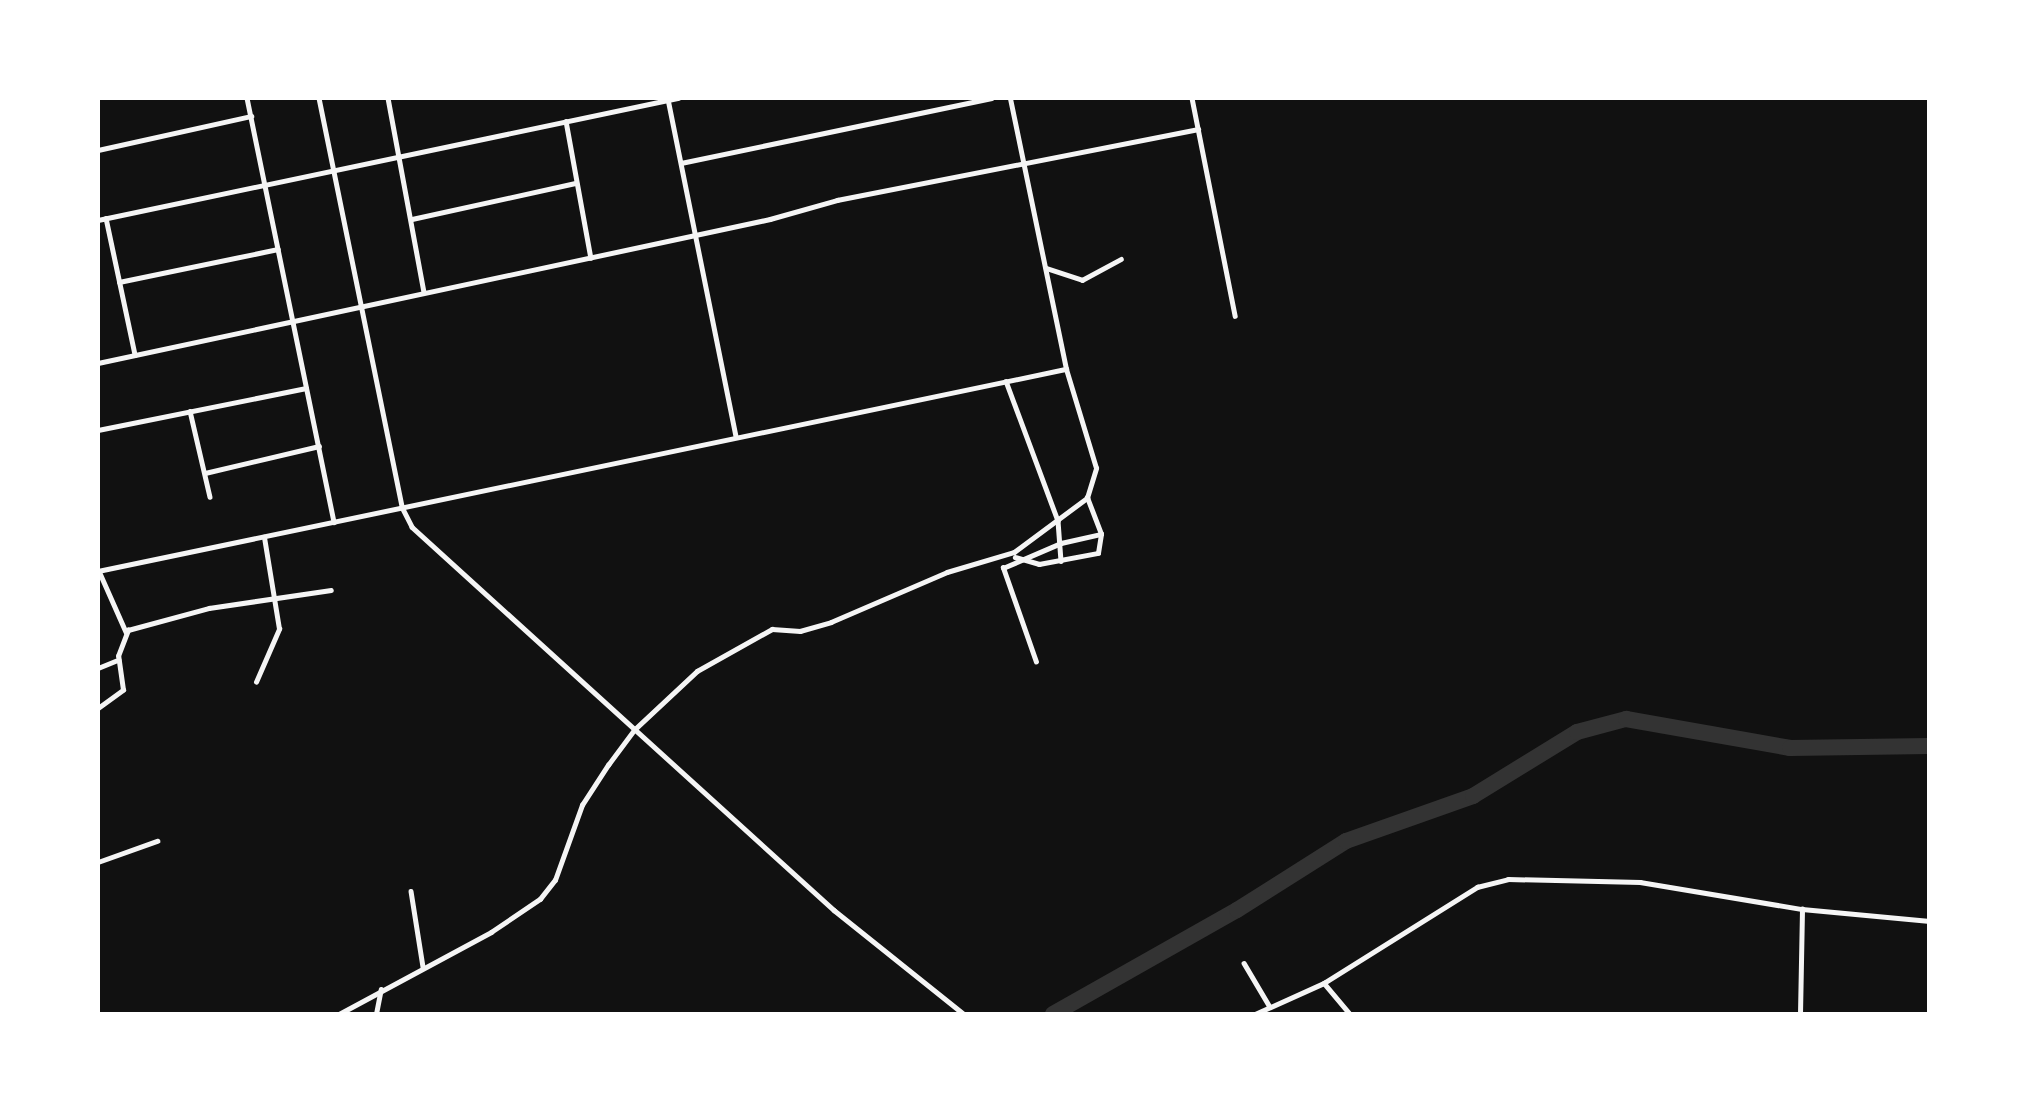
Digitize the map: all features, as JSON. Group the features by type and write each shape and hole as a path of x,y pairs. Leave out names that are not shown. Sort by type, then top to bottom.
{"street":[{"path":"247,98 334,522"},
{"path":"319,98 402,507 420,538 834,910 964,1014"},
{"path":"388,98 424,292"},
{"path":"98,220 678,98"},
{"path":"939,98 940,107"},
{"path":"681,163 992,98"},
{"path":"339,1014 522,913 549,889 582,805 634,730 696,671 772,629 800,631 831,622 947,572 1014,552 1087,498 1096,468 1066,369 1010,98"},
{"path":"1192,98 1235,316"},
{"path":"668,99 736,436"},
{"path":"98,150 251,116"},
{"path":"566,121 591,258"},
{"path":"98,363 1023,163 1198,129"},
{"path":"412,219 576,183"},
{"path":"107,218 135,355"},
{"path":"119,282 278,249"},
{"path":"1046,268 1082,279 1121,259"},
{"path":"98,708 123,690 118,660 127,632 99,571 1066,369"},
{"path":"1006,381 1058,521 1061,561"},
{"path":"98,430 306,388"},
{"path":"190,411 210,497"},
{"path":"205,473 319,446"},
{"path":"1016,559 1039,564 1098,554 1101,534 1087,498"},
{"path":"1036,662 1003,572 1016,559 1061,543 1101,534"},
{"path":"256,682 279,629 264,537"},
{"path":"1014,552 1016,559"},
{"path":"127,632 209,608 331,590"},
{"path":"98,668 118,660"},
{"path":"98,862 157,841"},
{"path":"1255,1014 1324,983 1477,887 1508,878 1640,882 1802,909 1929,922"},
{"path":"411,891 423,967"},
{"path":"1800,1014 1802,909"},
{"path":"1244,963 1270,1007"},
{"path":"1324,983 1350,1014"},
{"path":"376,1014 381,989"}],"waterway":[{"path":"1053,1014 1237,910 1346,841 1473,796 1577,732 1626,719 1790,748 1929,746"}]}
